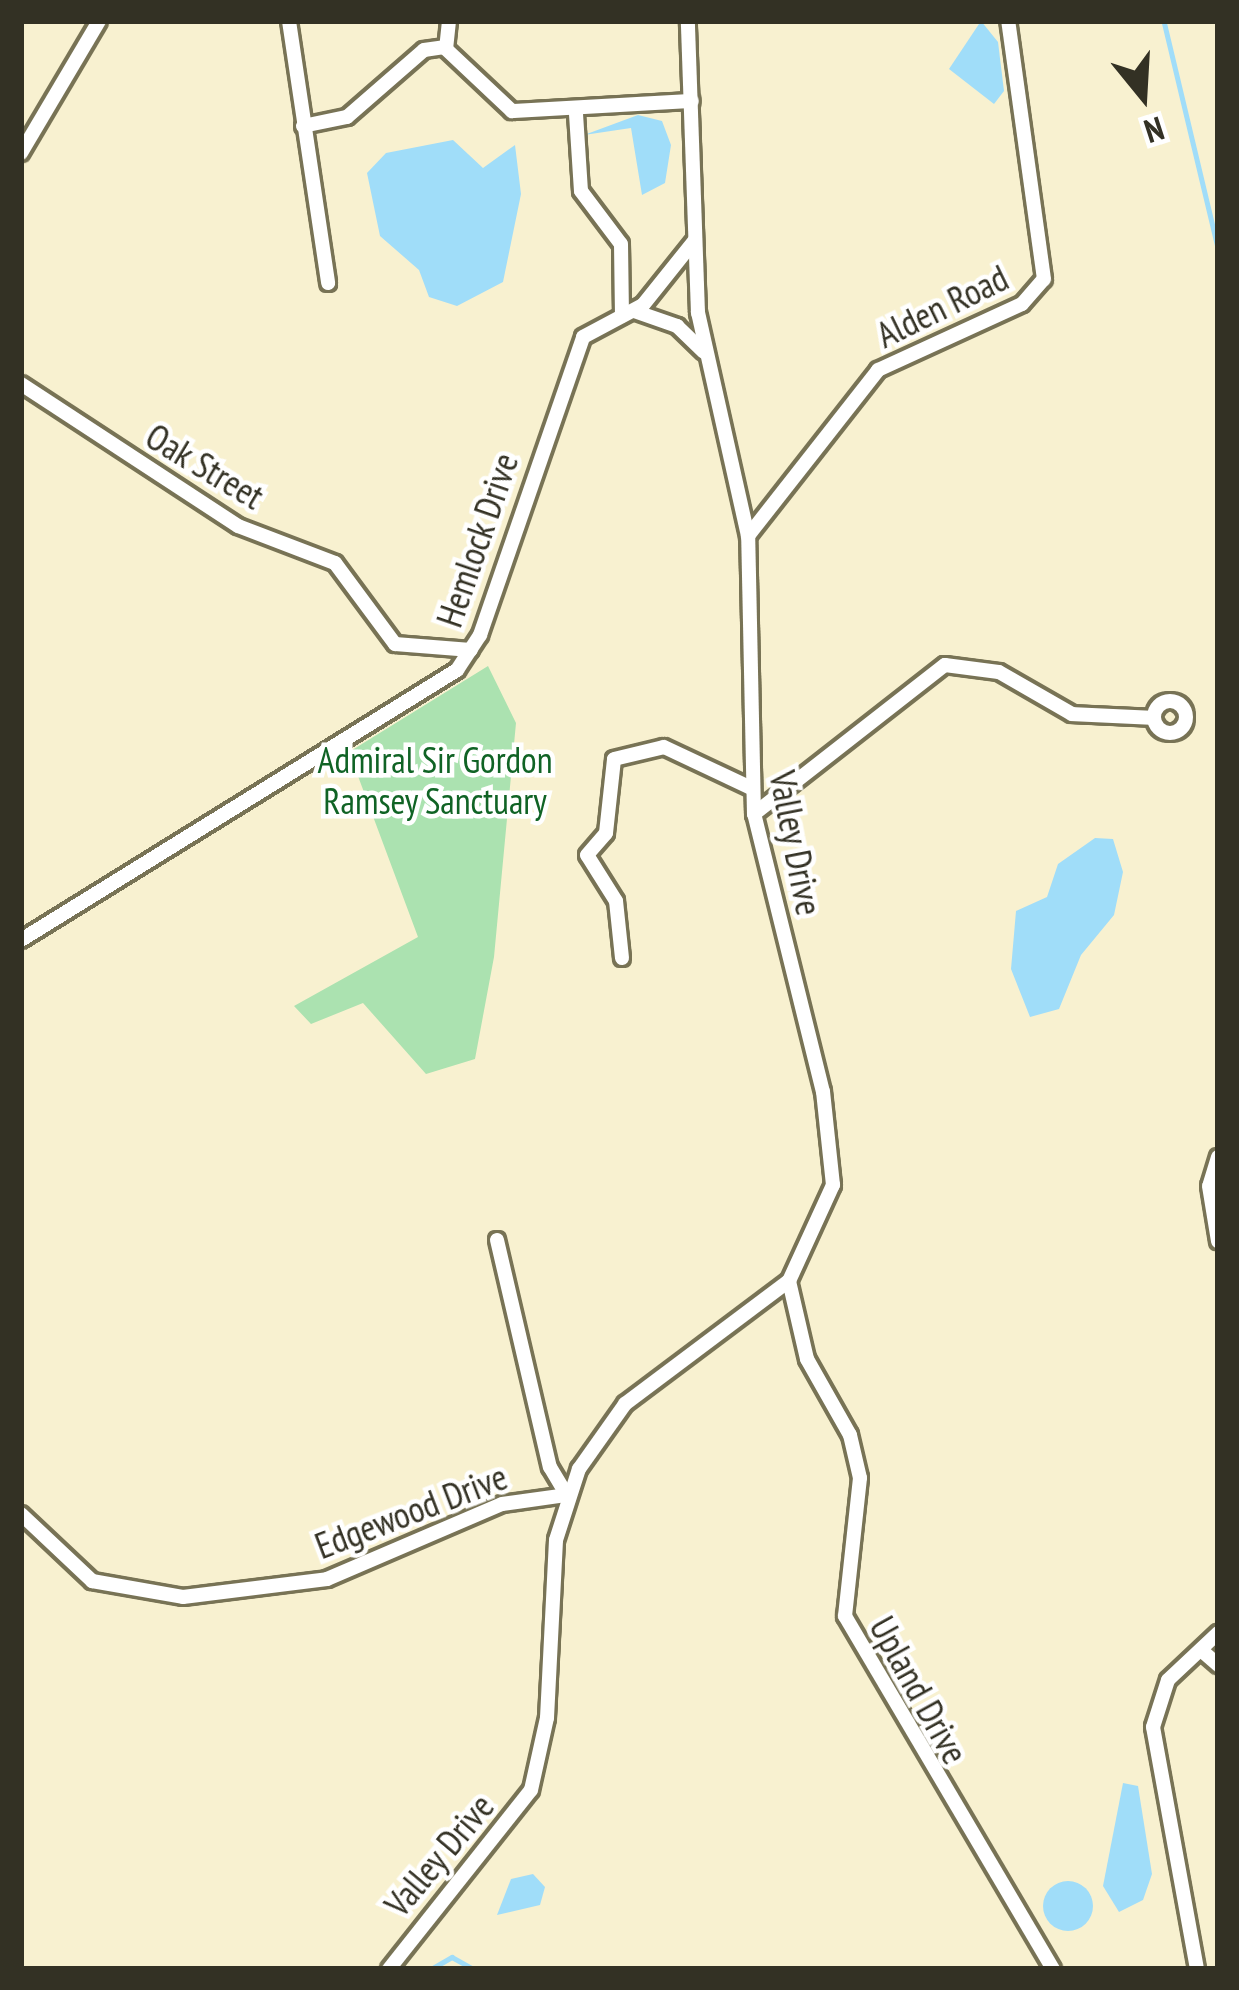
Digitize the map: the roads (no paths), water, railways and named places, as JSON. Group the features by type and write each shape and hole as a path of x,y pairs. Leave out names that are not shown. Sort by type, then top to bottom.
{"street":[{"path":"21,153 99,21"},
{"path":"289,21 328,284"},
{"path":"449,21 446,47 495,104 576,114 692,100"},
{"name":"Valley Drive","path":"389,1969 531,1790 567,1495 625,1404 789,1281 823,1217 833,1147 751,788 748,536 707,356 695,240 688,21"},
{"name":"Alden Road","path":"748,536 878,370 1022,304 1044,279 1008,21"},
{"path":"303,126 347,117 424,50 446,47"},
{"path":"576,114 581,191 621,244 628,314 677,326 707,356"},
{"name":"Hemlock Drive","path":"21,940 437,684 471,650 577,348 628,314 695,240"},
{"name":"Oak Street","path":"21,384 238,526 335,563 395,644 471,650"},
{"path":"754,814 945,665 998,672 1072,714 1154,718"},
{"path":"622,958 616,901 586,855 605,833 614,759 664,748 751,788"},
{"path":"1218,1157 1209,1186 1218,1241"},
{"path":"496,1240 550,1467 567,1495"},
{"name":"Upland Drive","path":"789,1281 807,1359 850,1436 860,1478 844,1616 1053,1969"},
{"name":"Edgewood Drive","path":"21,1514 92,1581 183,1597 327,1579 502,1504 567,1495"},
{"path":"1196,1969 1153,1727 1168,1680 1218,1634"},
{"path":"1201,1650 1218,1665"}],"water":[{"path":"981,21 998,42 1004,91 994,104 949,69"},
{"path":"638,115 662,121 671,145 665,183 642,195 631,128 584,135"},
{"path":"453,140 483,168 515,145 521,194 503,282 457,306 429,297 419,270 380,236 367,173 386,153"},
{"path":"1095,838 1113,839 1123,872 1114,915 1081,955 1059,1009 1030,1017 1011,969 1016,911 1047,897 1058,864"},
{"path":"1123,1783 1138,1786 1152,1874 1143,1900 1119,1912 1103,1886"},
{"path":"533,1874 545,1887 540,1905 497,1915 511,1879"},
{"path":"1068,1881 1086,1888 1093,1906 1086,1924 1068,1931 1050,1924 1043,1906 1050,1888"}],"waterway":[{"path":"1164,21 1218,248"},
{"path":"431,1969 452,1957 474,1969"}],"park label":[{"name":"Admiral Sir Gordon Ramsey Sanctuary","path":"435,780"}]}
